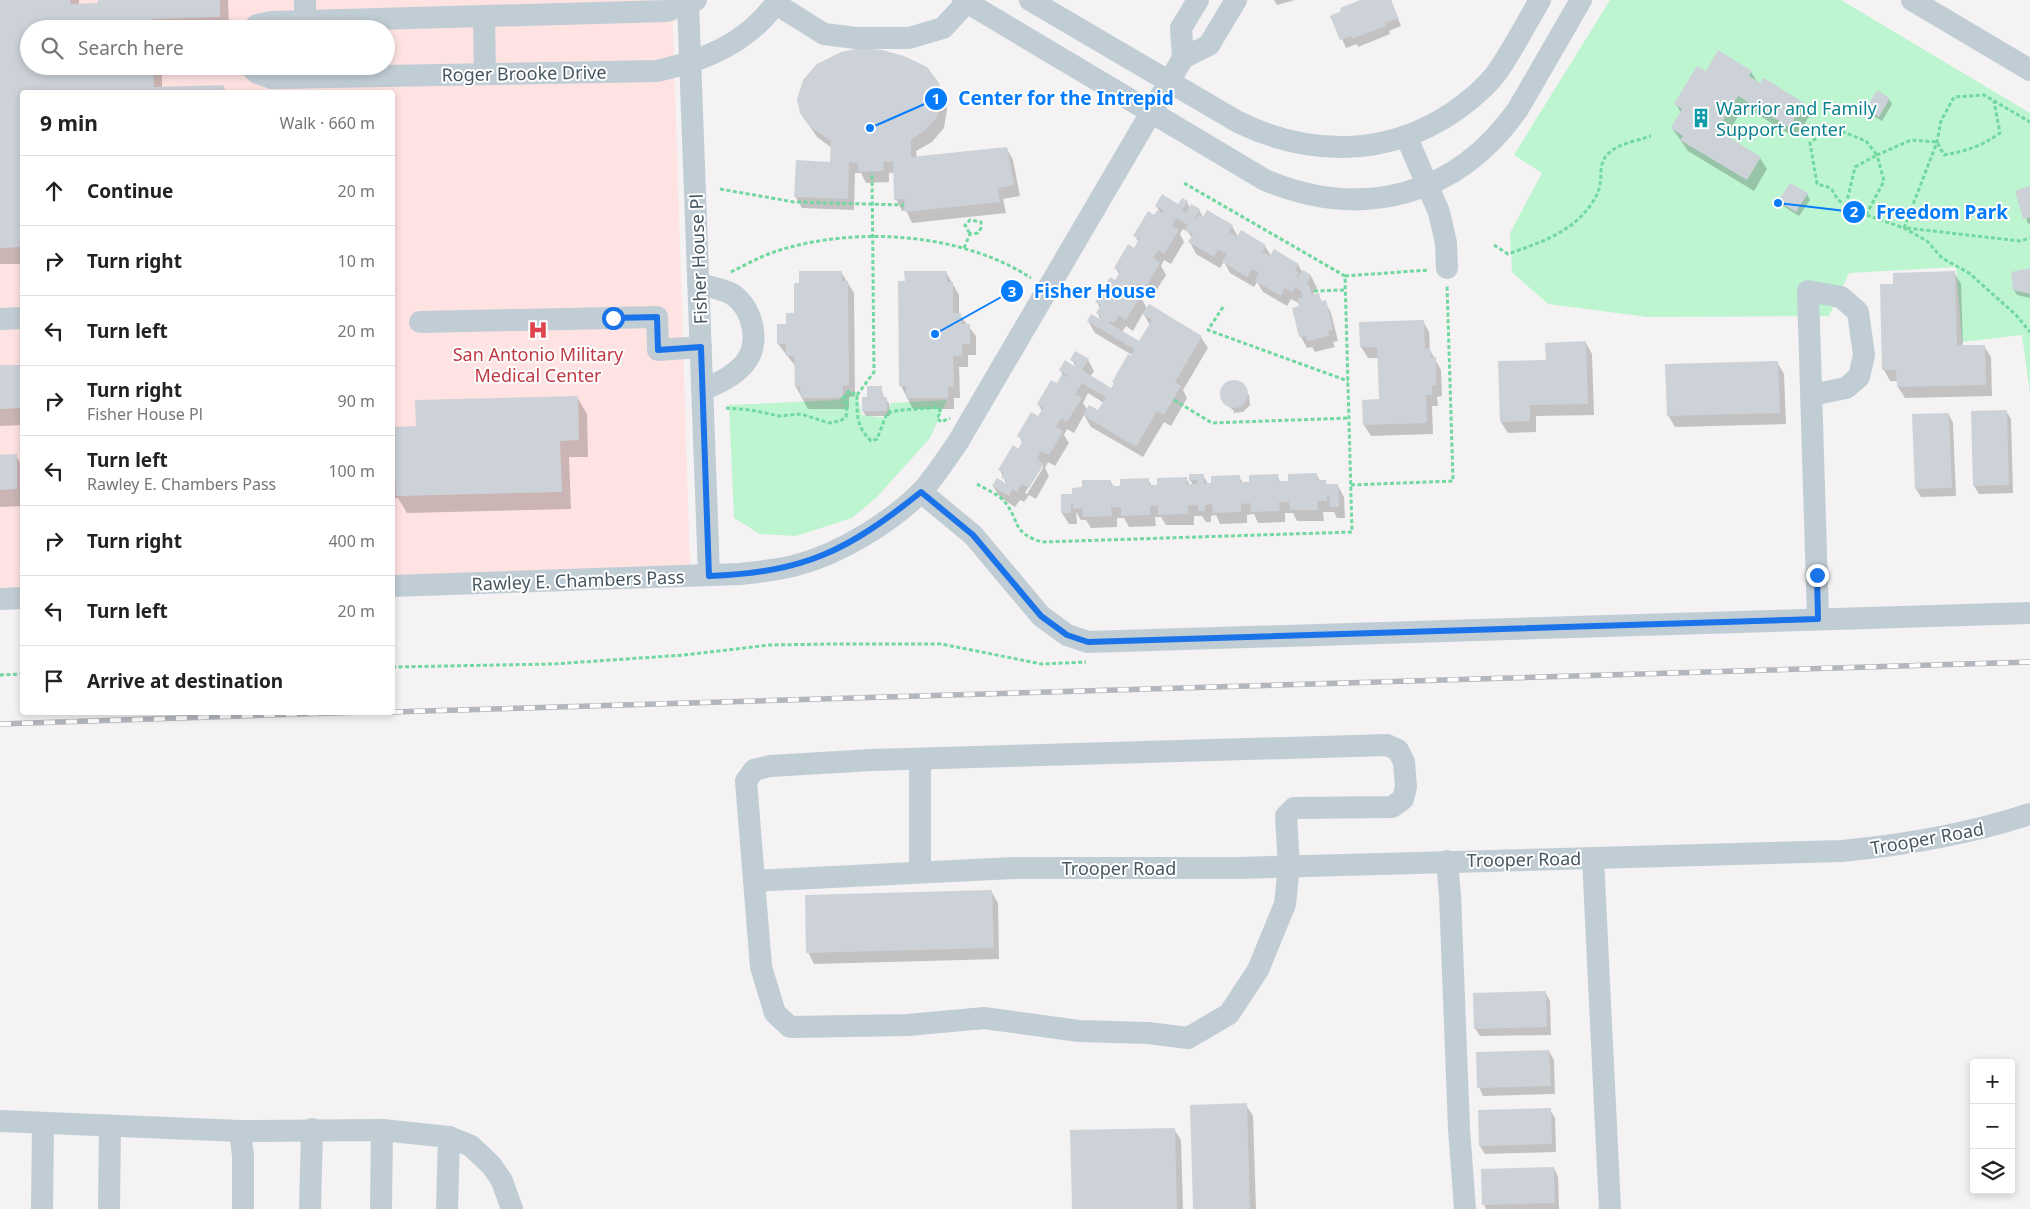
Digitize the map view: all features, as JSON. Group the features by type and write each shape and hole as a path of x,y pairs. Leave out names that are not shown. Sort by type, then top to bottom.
{"street":[{"path":"1030,0 1168,82 1258,132 1299,144 1342,148 1386,142 1406,136 1445,117 1480,91 1495,75 1538,4 1567,25"},
{"path":"1198,0 1181,28 1183,58 1209,45 1236,0"},
{"path":"777,2 824,34 856,38 908,38 943,28 965,1 1265,180 1304,194 1330,199 1365,200 1428,186 1478,155 1506,125 1581,0"},
{"path":"1912,0 2030,70"},
{"path":"285,20 305,17 484,16 667,11 692,1"},
{"name":"Fisher House Pl","path":"692,1 690,63 709,576"},
{"name":"Roger Brooke Drive","path":"395,73 485,74 657,71 708,57 739,39 753,28 777,2"},
{"path":"484,16 485,74"},
{"name":"Rawley E. Chambers Pass","path":"395,586 709,576 772,571 801,564 831,553 857,539 892,516 921,492 958,442 1183,58"},
{"name":"Roger Brooke Drive","path":"263,75 272,78 289,75"},
{"path":"1406,136 1439,212 1446,243 1447,268"},
{"path":"698,283 732,294 749,312 754,338 746,362 728,379 702,390"},
{"path":"420,322 657,317 658,350 701,347"},
{"path":"0,319 20,318"},
{"path":"1811,394 1818,619"},
{"path":"921,492 973,535 1041,616 1067,635 1088,642 2030,612"},
{"path":"0,599 20,598"},
{"path":"1387,745 1398,750 1404,762 1406,787 1403,799 1392,807 1294,808 1286,816 1289,866 1285,904 1258,970 1229,1014 1188,1038 1148,1033 1079,1031 984,1018 908,1025 790,1027 775,1013 761,967 746,781 754,770 779,765 920,759 1387,745"},
{"path":"920,759 920,872"},
{"name":"Trooper Road","path":"754,881 1013,868 1289,866 1832,851 1895,846 1991,827 2030,814"},
{"path":"1593,858 1610,1209"},
{"path":"1447,861 1459,1129 1465,1209"},
{"path":"0,1121 44,1125 240,1131 382,1130 449,1136 471,1146 492,1166 502,1181 512,1209"},
{"path":"42,1209 44,1125"},
{"path":"109,1209 110,1127"},
{"path":"310,1209 312,1129"},
{"path":"381,1209 382,1130"},
{"path":"240,1131 243,1156 243,1209"},
{"path":"447,1209 449,1136"}],"path":[{"path":"1904,228 1937,142 1942,121 1954,97 1984,95 2030,122"},
{"path":"1937,142 1944,155 1969,150 1989,141 2000,133 1994,101"},
{"path":"1866,215 1884,180 1877,155 1866,141 1836,129 1821,134 1810,143 1816,184 1831,188 1838,200 1846,205 1866,215 1904,228 1927,241 1942,258 1969,273 2016,315 2030,332"},
{"path":"1494,245 1508,254 1548,240 1568,229 1594,201 1601,178 1602,161 1612,149 1651,136"},
{"path":"1846,205 1855,167 1911,140 1937,142"},
{"path":"872,172 874,372 857,395 857,417 862,432 871,441 877,439 886,413 938,407 941,412 937,418 941,422 953,416"},
{"path":"1184,183 1345,276 1447,268 1453,481 1350,485"},
{"path":"720,189 794,202 904,205"},
{"path":"970,220 981,222 981,228 978,233 970,234 965,225 970,220"},
{"path":"1904,228 2020,241 2030,238"},
{"path":"964,248 970,234"},
{"path":"731,272 780,250 836,238 873,236 944,243 964,248 1016,269 1030,278"},
{"path":"977,484 1003,500 1017,526 1027,537 1042,542 1352,532 1345,276"},
{"path":"1314,291 1345,290"},
{"path":"1223,307 1208,330 1348,380"},
{"path":"726,408 751,410 779,416 800,414 829,423 840,421 846,417 847,404 843,398 849,390 857,395"},
{"path":"1174,400 1212,423 1349,418"},
{"path":"0,675 20,674"}],"shaded area":[{"name":"San Antonio Military Medical Center","path":"0,0 686,0 673,24 690,567 395,576 395,90 20,90 20,587 0,588"}],"green space":[{"path":"1610,0 1841,0 2030,113 2030,393 2022,335 1962,342 1956,267 1849,273 1829,316 1648,317 1548,304 1512,272 1510,233 1542,173 1514,155"},
{"path":"849,391 857,395 862,415 885,418 891,403 947,400 930,438 877,497 852,518 796,536 760,534 734,518 729,405 838,400"}],"building":[{"path":"0,0 70,0 71,4 98,3 98,0 220,0 220,17 152,20 20,20 20,75 153,75 154,87 223,85 224,90 20,90 20,247 0,248"},
{"path":"1360,0 1391,0 1398,18 1385,23 1386,26 1352,39 1351,36 1340,40 1330,16 1341,11 1340,8"},
{"path":"861,48 882,50 904,56 927,67 939,83 942,97 938,116 925,130 911,140 911,157 1007,147 1014,185 998,188 1000,202 905,212 904,199 894,200 893,162 883,162 884,171 859,172 858,163 849,162 848,199 794,197 796,160 830,162 831,141 809,126 800,113 797,99 803,80 817,64 841,52"},
{"name":"Warrior and Family Support Center","path":"1718,50 1752,71 1749,76 1760,83 1764,78 1804,103 1789,127 1738,96 1717,130 1761,157 1747,180 1680,140 1683,136 1671,128 1682,109 1674,104 1697,66 1706,71"},
{"path":"1877,90 1890,98 1879,117 1866,109"},
{"path":"1790,183 1808,193 1796,212 1778,201"},
{"path":"2030,186 2030,217 2023,219 2015,191"},
{"path":"1162,194 1178,204 1182,198 1188,201 1182,211 1186,213 1191,204 1200,209 1196,219 1199,215 1203,217 1207,210 1233,225 1229,232 1237,237 1241,230 1266,245 1262,252 1270,256 1274,249 1299,264 1295,271 1299,273 1296,277 1298,278 1303,270 1311,275 1307,284 1312,295 1319,293 1321,301 1326,300 1333,329 1328,331 1329,336 1307,341 1306,336 1299,337 1292,308 1299,306 1297,299 1303,297 1301,291 1295,287 1292,293 1285,288 1281,296 1255,281 1259,273 1252,269 1247,277 1222,262 1227,254 1218,249 1214,257 1188,242 1193,234 1185,230 1188,225 1176,218 1172,226 1179,230 1164,254 1158,250 1153,258 1160,263 1146,287 1138,283 1133,291 1141,295 1126,320 1119,316 1114,323 1110,321 1109,323 1139,341 1152,320 1142,314 1149,304 1202,336 1175,382 1181,386 1164,415 1157,411 1136,447 1083,415 1089,405 1098,410 1106,397 1082,383 1075,394 1082,398 1067,422 1061,418 1056,427 1063,431 1049,455 1041,451 1037,459 1044,464 1029,488 1022,484 1017,492 1013,489 1009,496 992,486 997,478 1005,483 1007,481 1001,477 1004,473 998,470 1013,445 1018,449 1023,440 1017,436 1031,412 1038,416 1043,408 1037,404 1051,380 1057,383 1062,374 1067,377 1068,375 1059,370 1065,360 1074,366 1076,363 1070,360 1075,351 1089,359 1082,370 1111,388 1114,383 1112,382 1128,354 1131,356 1134,349 1087,321 1091,314 1100,319 1101,316 1096,313 1101,305 1095,302 1110,277 1115,280 1120,272 1114,268 1128,244 1134,248 1139,239 1133,236 1148,211 1154,215 1157,210 1162,213 1163,210 1155,206"},
{"path":"2030,268 2030,294 2013,290 2011,272"},
{"path":"799,271 842,271 842,281 848,281 849,385 843,386 843,398 801,398 800,387 795,387 794,356 786,356 786,344 777,344 777,324 786,324 786,313 794,313 794,283 799,283"},
{"path":"904,271 947,271 947,282 953,282 953,313 961,313 961,324 970,324 970,344 962,344 962,356 953,356 954,387 948,387 948,398 906,398 906,386 899,386 898,281 905,281"},
{"path":"1955,271 1957,345 1985,345 1986,385 1897,387 1896,370 1882,370 1880,284 1893,284 1893,273"},
{"path":"1424,320 1425,349 1430,348 1431,358 1436,357 1436,385 1432,386 1432,395 1426,395 1427,423 1363,425 1362,400 1379,399 1377,347 1360,347 1359,322"},
{"path":"1586,341 1588,404 1530,405 1530,421 1500,422 1498,361 1546,360 1545,343"},
{"path":"1778,361 1780,413 1667,416 1665,364"},
{"path":"0,365 20,365 20,408 0,409"},
{"path":"1234,380 1244,384 1248,394 1244,404 1234,408 1224,404 1220,394 1224,384"},
{"path":"867,386 882,386 882,397 887,397 887,411 862,411 862,397 867,397"},
{"path":"578,396 579,440 560,441 562,492 396,496 395,427 416,426 415,400"},
{"path":"2007,410 2009,485 1973,486 1971,411"},
{"path":"1949,413 1952,488 1915,489 1912,414"},
{"path":"17,454 17,489 0,490 0,455"},
{"path":"1317,473 1317,480 1326,480 1326,484 1338,484 1339,507 1330,507 1329,495 1327,495 1327,501 1317,501 1318,510 1290,510 1289,502 1279,502 1280,511 1251,512 1250,503 1241,504 1241,512 1213,513 1212,504 1205,505 1205,511 1198,511 1198,505 1188,505 1188,514 1158,515 1158,506 1150,506 1150,515 1121,516 1121,507 1111,507 1112,516 1083,517 1082,508 1073,509 1073,504 1071,504 1071,513 1061,513 1061,494 1072,494 1072,488 1082,487 1082,480 1111,480 1111,486 1120,486 1120,479 1149,478 1149,485 1157,485 1157,478 1187,477 1187,484 1197,484 1197,480 1189,481 1189,474 1204,474 1204,483 1211,483 1211,476 1240,475 1240,482 1249,482 1249,475 1278,474 1279,481 1288,481 1288,474"},
{"path":"992,890 994,948 806,953 805,895"},
{"path":"1546,991 1547,1027 1474,1029 1473,993"},
{"path":"1549,1050 1551,1086 1477,1088 1476,1052"},
{"path":"1247,1103 1250,1209 1193,1209 1190,1105"},
{"path":"1551,1108 1552,1144 1479,1146 1478,1110"},
{"path":"1175,1128 1177,1209 1072,1209 1070,1130"},
{"path":"1554,1167 1555,1203 1482,1205 1481,1169"}],"railway":[{"path":"395,712 2030,662"},
{"path":"0,724 272,715"}],"place":[{"name":"Warrior and Family Support Center","path":"1701,118"},
{"name":"Center for the Intrepid","path":"870,128"},
{"name":"Freedom Park","path":"1778,203"},
{"name":"San Antonio Military Medical Center","path":"538,330"},
{"name":"Fisher House","path":"935,334"}],"route":[{"path":"613,318 657,317 658,350 701,347 709,576 772,571 801,564 831,553 857,539 892,516 921,492 973,535 1041,616 1067,635 1088,642 1818,619 1817,575"}]}
